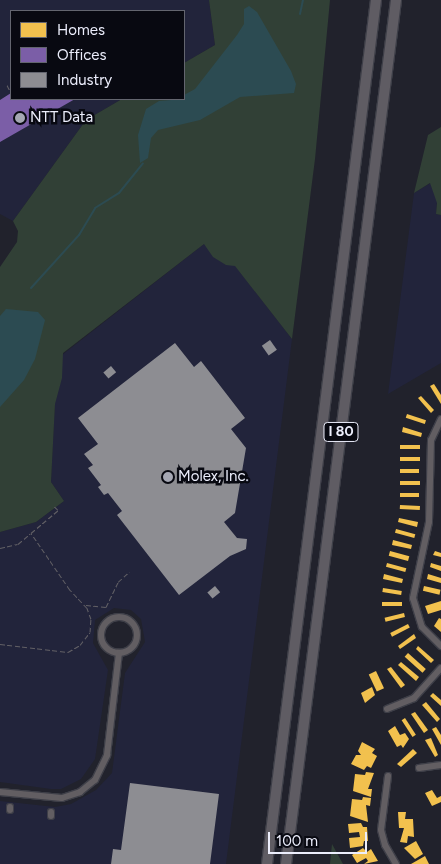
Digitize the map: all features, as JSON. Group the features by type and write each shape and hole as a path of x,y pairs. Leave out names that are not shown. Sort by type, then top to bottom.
{"highway":[{"name":"I 80","path":"267,864 376,0"},
{"name":"I 80","path":"286,864 396,0"}],"street":[{"path":"441,419 431,440 430,513 412,598 422,627 441,646"},
{"path":"119,617 130,620 137,636 133,646 119,653 108,648 102,638 104,626 119,617"},
{"path":"0,792 62,798 80,792 95,780 106,754 119,653"},
{"path":"387,709 414,698 441,668"},
{"path":"419,768 441,765"},
{"path":"388,776 382,838 396,864"}],"path":[{"path":"6,85 10,91"},
{"path":"0,548 18,544 58,510 53,505"},
{"path":"0,644 68,652 80,646 90,632 92,618 85,606 70,590 31,532"},
{"path":"85,606 90,603 106,606 118,582 129,572"}],"shaded area":[{"path":"0,0 209,0 215,45 185,62 185,10 10,10 10,100 120,100 86,120 13,221 0,214"},
{"path":"209,0 330,0 315,159 292,339 235,266 226,265 213,257 204,244 63,353 62,378 55,404 51,482 64,501 36,522 0,532 0,267 17,242 18,231 13,221 86,120 120,100 185,100 185,62 215,45"},
{"path":"249,6 257,12 291,71 296,84 294,93 240,97 200,120 158,130 151,138 148,158 140,163 138,135 146,109 159,101 185,100 185,94 195,89 237,35 244,24 244,9"},
{"path":"441,127 441,215 436,214 437,203 430,183 414,193 428,135"},
{"path":"439,178 436,214 441,215 441,363 388,394 414,193"},
{"path":"213,237 292,339 226,864 0,864 0,801 55,807 71,804 96,790 112,773 125,673 145,642 141,619 131,610 114,608 95,620 93,643 108,670 95,759 81,779 61,789 0,782 0,532 36,522 64,501 51,482 57,359"},
{"path":"6,309 38,312 45,320 35,359 24,380 0,407 0,316"},
{"path":"332,844 343,864 330,864"}],"building: Homes":[{"path":"434,384 441,395 441,404 430,386"},
{"path":"421,396 434,410 431,413 418,398"},
{"path":"407,414 426,420 425,424 406,418"},
{"path":"403,427 422,433 421,437 402,432"},
{"path":"400,445 420,445 420,449 400,449"},
{"path":"400,457 420,457 420,461 400,461"},
{"path":"400,469 419,469 419,473 400,473"},
{"path":"400,481 420,481 420,485 400,485"},
{"path":"400,493 419,493 419,497 400,497"},
{"path":"400,505 420,506 420,510 400,509"},
{"path":"399,518 418,522 417,527 398,522"},
{"path":"396,529 415,534 414,538 395,533"},
{"path":"393,540 412,545 411,549 392,545"},
{"path":"390,551 409,556 408,561 389,556"},
{"path":"435,551 441,553 441,557 433,555"},
{"path":"387,563 406,568 405,572 386,567"},
{"path":"431,563 441,566 441,571 430,567"},
{"path":"384,574 403,579 402,583 383,579"},
{"path":"428,574 441,578 441,583 427,579"},
{"path":"424,586 441,590 439,595 423,591"},
{"path":"383,588 402,591 401,595 382,592"},
{"path":"441,601 441,610 428,614 425,606"},
{"path":"382,602 402,602 402,606 382,606"},
{"path":"404,613 405,617 386,622 385,618"},
{"path":"439,618 441,619 441,632 434,626"},
{"path":"408,624 410,628 392,637 390,633"},
{"path":"414,634 416,638 400,649 398,646"},
{"path":"418,646 434,660 431,663 416,649"},
{"path":"408,653 426,669 422,673 405,657"},
{"path":"401,662 419,677 416,681 398,665"},
{"path":"391,667 405,685 401,688 387,669"},
{"path":"376,671 384,688 377,692 369,674"},
{"path":"372,687 375,695 365,703 361,693"},
{"path":"433,693 441,700 441,706 430,696"},
{"path":"426,702 440,719 437,722 422,705"},
{"path":"415,712 428,730 424,733 411,714"},
{"path":"405,718 416,735 413,737 402,720"},
{"path":"395,726 400,735 405,733 409,739 403,748 401,745 397,747 388,731"},
{"path":"436,727 441,735 441,745 432,729"},
{"path":"431,738 438,755 435,757 425,740"},
{"path":"362,742 375,749 372,753 377,756 371,768 367,766 364,770 351,764 356,755 361,755 358,751"},
{"path":"413,749 417,753 401,767 397,764"},
{"path":"366,772 374,773 368,789 372,789 371,797 353,791 355,774 365,775"},
{"path":"432,790 437,798 441,796 441,802 432,806 425,793"},
{"path":"363,797 371,798 370,806 366,805 368,822 350,816 352,799 362,800"},
{"path":"398,812 406,812 405,819 413,819 414,837 408,836 407,843 400,842 404,828 399,828"},
{"path":"361,823 363,827 367,827 368,841 364,841 363,846 350,848 349,838 360,837 359,832 349,833 348,824"},
{"path":"416,841 423,854 415,859 404,848"},
{"path":"363,848 367,852 371,849 378,861 364,864 368,861 366,858 357,863 352,855"},
{"path":"425,856 429,864 411,864"}],"building: Offices":[{"name":"NTT Data","path":"10,94 10,100 73,100 0,142 0,100"}],"building: Industry":[{"path":"270,340 277,350 269,356 262,346"},
{"name":"Molex, Inc.","path":"175,343 194,367 201,361 245,418 231,429 246,448 235,513 224,522 237,538 247,539 246,549 230,556 179,595 117,515 122,511 108,493 104,495 98,487 101,485 88,468 93,465 84,454 98,444 78,418"},
{"path":"111,366 116,372 108,379 103,372"},
{"path":"215,586 220,592 212,599 207,592"},
{"path":"130,783 219,794 210,864 111,864 113,849 121,850"}],"waterway":[{"path":"300,14 303,0"},
{"path":"31,288 79,235 95,208 119,193 143,163"}],"place":[{"name":"NTT Data","path":"20,118"},
{"name":"Molex, Inc.","path":"168,477"}]}
